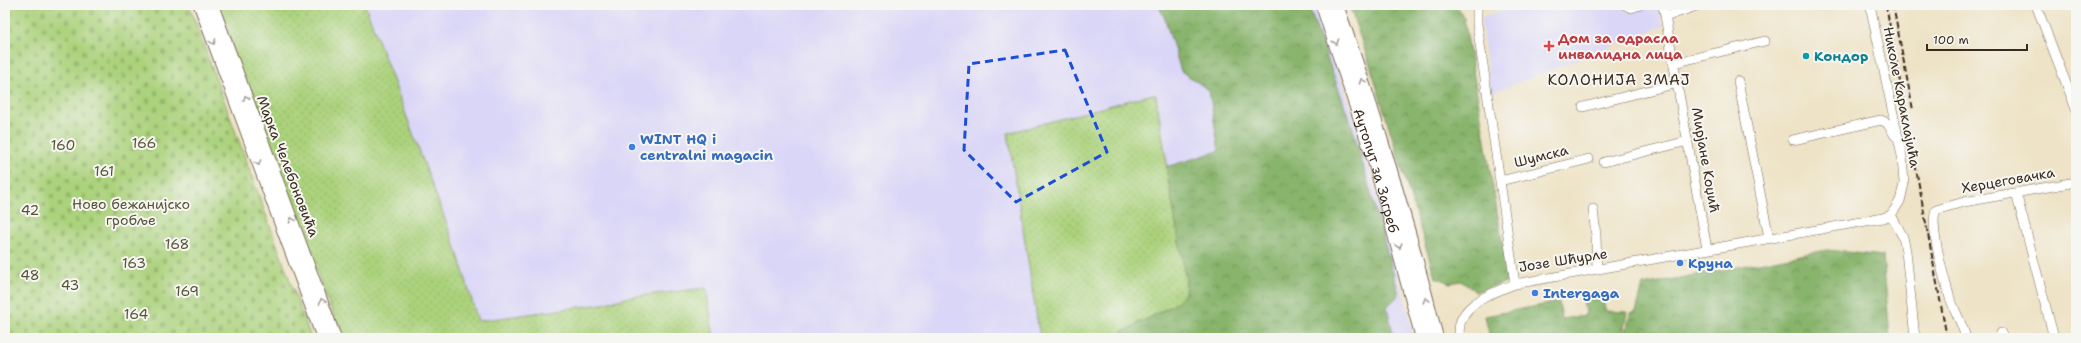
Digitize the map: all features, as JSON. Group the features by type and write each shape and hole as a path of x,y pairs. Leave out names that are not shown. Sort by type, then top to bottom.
{"highway":[{"name":"Аутопут за Загреб","path":"1323,5 1374,161 1423,338"},
{"name":"Аутопут за Загреб","path":"1336,5 1383,146 1436,338"}],"main road":[{"name":"Марка Челебоновића","path":"200,5 336,338"},
{"name":"Марка Челебоновића","path":"212,5 254,137 323,338"}],"street":[{"name":"Јозе Шћурле","path":"1477,5 1477,24 1515,284 1883,218 1891,215"},
{"path":"1624,5 1629,8 1640,5"},
{"name":"Мирјане Коџић","path":"1663,5 1708,249"},
{"path":"1665,17 1699,5"},
{"name":"Николе Караклајића","path":"1870,5 1902,156 1903,189 1898,206 1891,215"},
{"path":"2036,5 2076,108"},
{"path":"1674,63 1765,41"},
{"path":"1738,81 1769,238"},
{"path":"1583,106 1678,83"},
{"path":"1793,140 1881,120 1887,122 1899,142"},
{"path":"1604,162 1688,142"},
{"name":"Шумска","path":"1500,181 1589,159"},
{"name":"Херцеговачка","path":"1966,338 1949,294 1935,231 1935,213 1939,209 1945,207 2076,182"},
{"path":"2016,193 2054,338"},
{"path":"1593,209 1597,269"},
{"path":"1891,215 1903,237 1906,251 1915,338"},
{"path":"1460,336 1462,323 1471,305 1486,296 1515,284"}],"highlighted area":[{"path":"1065,50 1107,152 1016,202 964,150 969,64"}],"shaded area":[{"path":"222,5 1314,5 1358,127 1415,338 341,338"},
{"name":"Дом за одрасла инвалидна лица","path":"1518,5 1621,5 1628,13 1647,5 1657,5 1664,26 1491,93 1481,22 1484,16"}],"green space":[{"name":"Ново бежанијско гробље","path":"5,5 189,5 311,338 5,338"},
{"path":"215,5 365,5 458,254 478,321 602,304 630,297 706,288 714,338 342,338"},
{"path":"1158,5 1308,5 1353,129 1399,295 1387,307 1394,338 1111,338 1177,303 1185,294 1186,281 1166,167 1219,151 1209,90 1181,71 1164,16"},
{"path":"1349,5 1456,5 1464,18 1509,281 1476,292 1461,281 1450,283 1435,277 1370,65"},
{"path":"1153,94 1156,96 1186,281 1185,294 1177,303 1111,338 1040,338 1008,133"},
{"path":"1827,250 1883,256 1890,338 1625,338 1630,313 1636,312 1643,285"},
{"path":"1600,293 1606,311 1627,312 1622,338 1490,338 1485,316 1559,302 1562,319 1586,315 1582,297"}],"railway":[{"path":"1886,5 1947,338"},
{"path":"1893,5 1913,110"}],"place":[{"name":"Дом за одрасла инвалидна лица","path":"1549,46"},
{"name":"Кондор","path":"1806,56"},
{"name":"WINT HQ i centralni magacin","path":"632,147"},
{"name":"Круна","path":"1680,263"},
{"name":"Intergaga","path":"1535,293"}],"district":[{"name":"КОЛОНИЈА ЗМАЈ","path":"1619,80"}],"park label":[{"name":"166","path":"144,143"},
{"name":"160","path":"63,145"},
{"name":"161","path":"104,171"},
{"name":"42","path":"30,210"},
{"name":"168","path":"177,244"},
{"name":"163","path":"134,263"},
{"name":"48","path":"30,275"},
{"name":"43","path":"70,285"},
{"name":"169","path":"187,291"},
{"name":"164","path":"136,314"}]}
